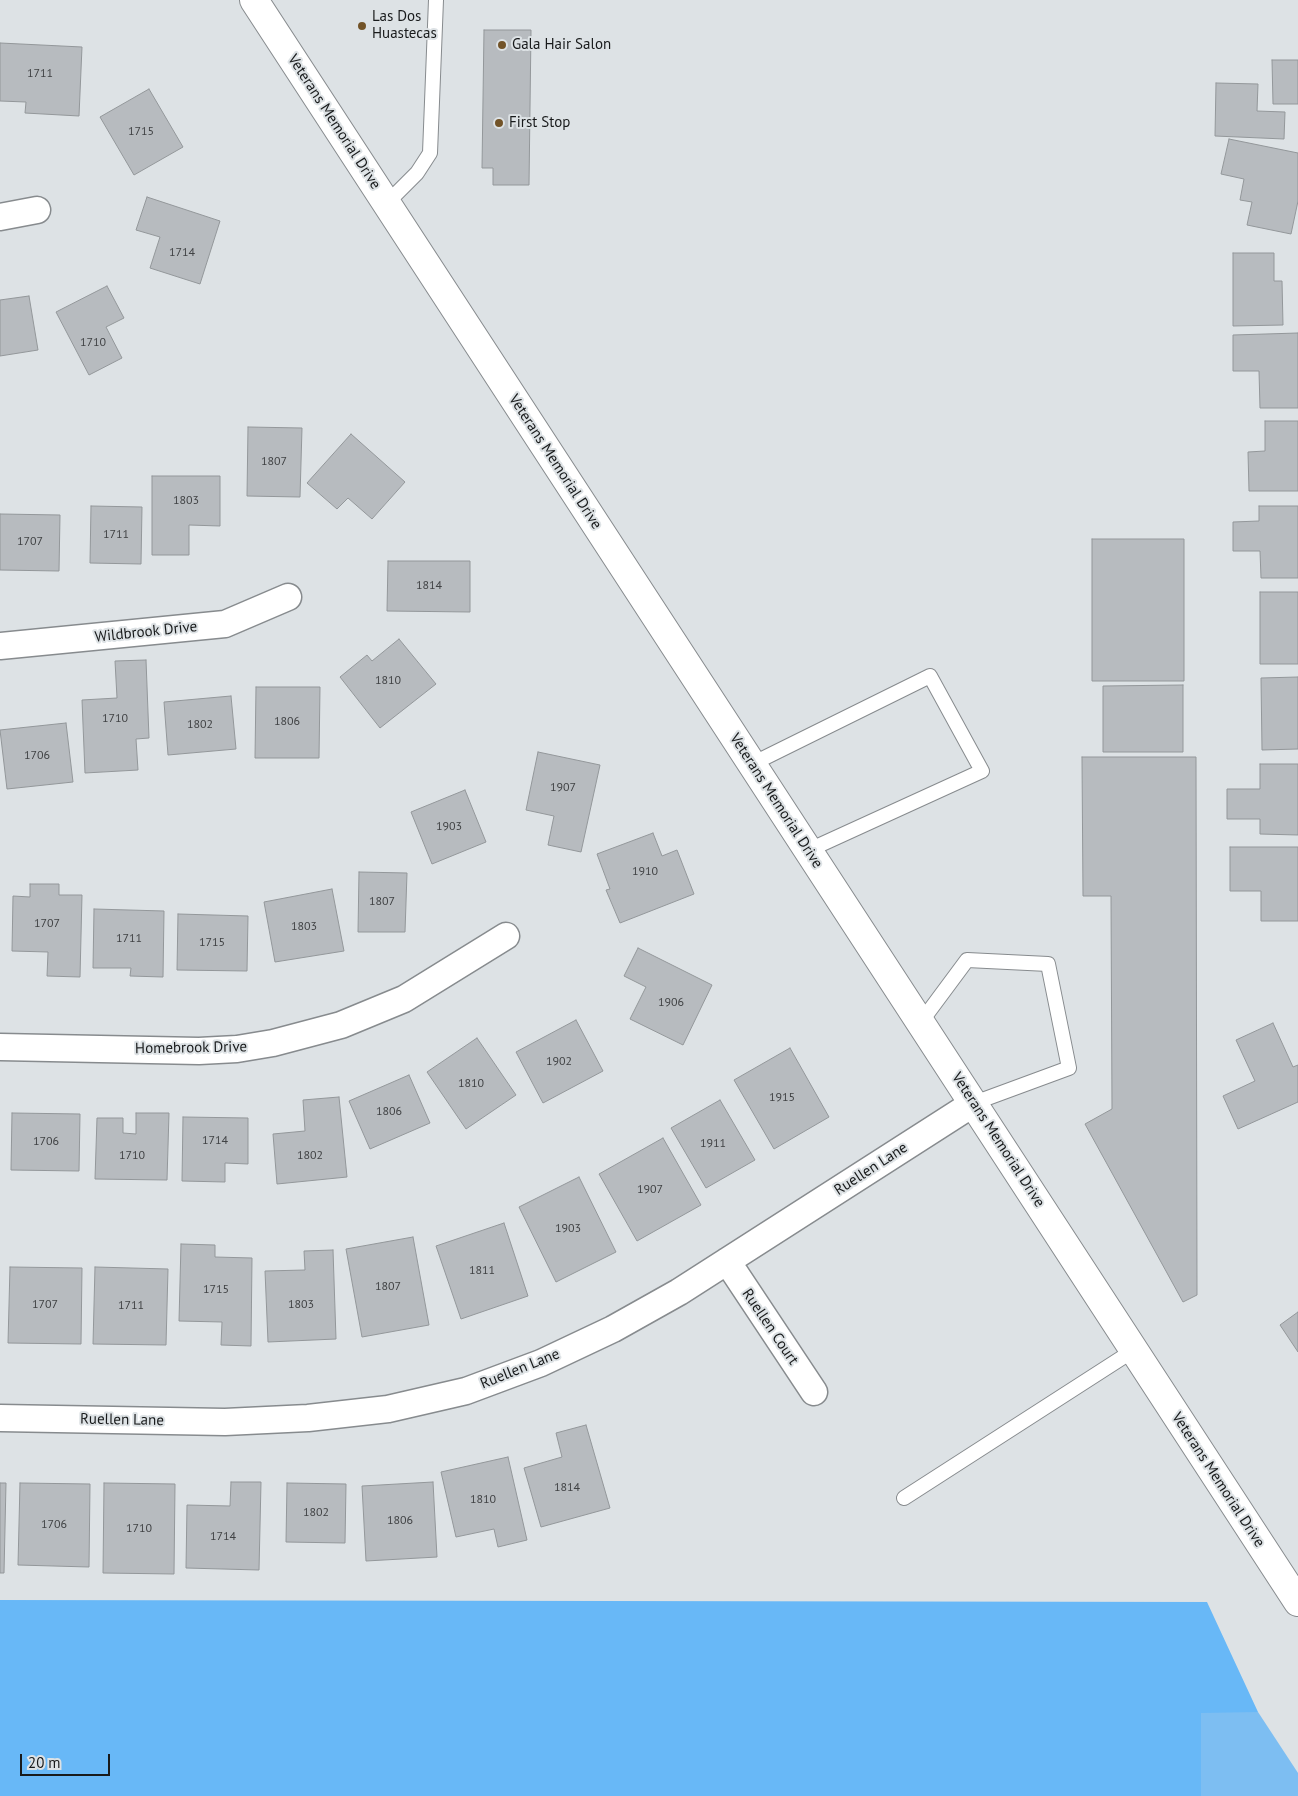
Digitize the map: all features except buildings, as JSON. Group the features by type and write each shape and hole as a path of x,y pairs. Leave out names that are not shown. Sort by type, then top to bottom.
{"main road":[{"name":"Veterans Memorial Drive","path":"254,0 1298,1602"}],"street":[{"path":"0,217 37,210"},
{"name":"Wildbrook Drive","path":"0,646 225,624 288,597"},
{"name":"Homebrook Drive","path":"0,1047 200,1051 237,1049 273,1043 341,1026 404,999 506,936"},
{"name":"Ruellen Lane","path":"0,1418 225,1422 299,1419 388,1409 466,1391 541,1363 612,1329 679,1292 974,1103"},
{"name":"Ruellen Court","path":"727,1261 814,1392"}],"lane":[{"path":"387,203 417,173 430,153 436,0"},
{"path":"752,764 930,676 982,771 809,850"},
{"path":"920,1022 968,960 1048,964 1069,1068 974,1103"},
{"path":"904,1498 1134,1350"}],"shaded area":[{"path":"0,1600 1207,1602 1258,1712 1201,1713 1201,1796 0,1796"},
{"path":"1201,1712 1258,1712 1298,1773 1298,1796 1201,1796"}],"place":[{"name":"Las Dos Huastecas","path":"362,26"},
{"name":"Gala Hair Salon","path":"502,45"},
{"name":"First Stop","path":"499,123"}]}
